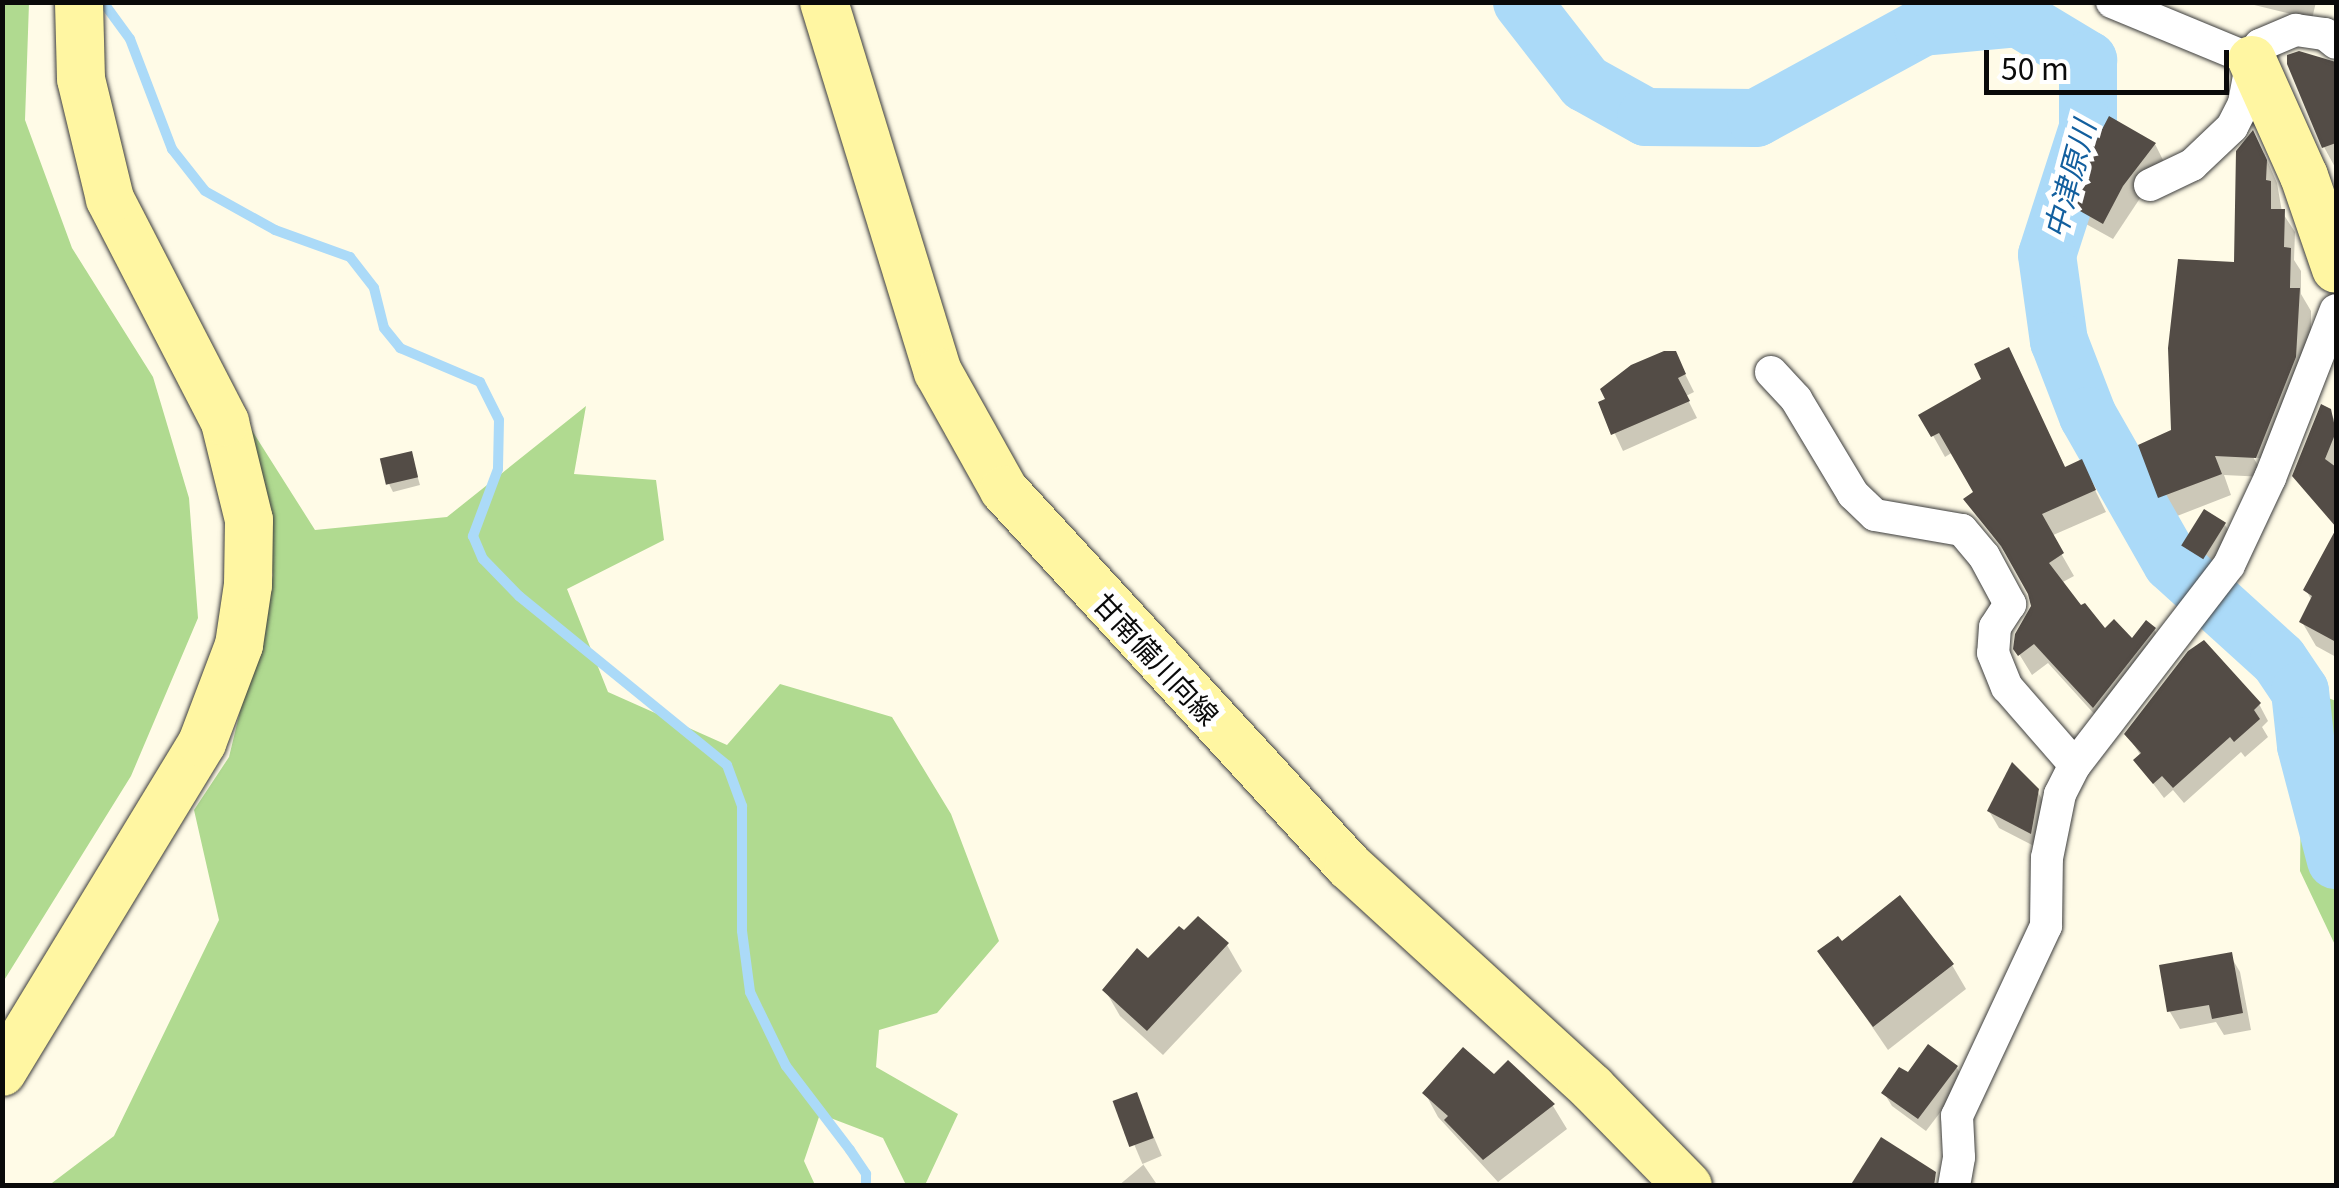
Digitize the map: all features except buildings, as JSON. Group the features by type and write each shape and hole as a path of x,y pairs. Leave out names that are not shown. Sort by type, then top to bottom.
{"main road":[{"name":"甘南備川向線","path":"824,2 938,372 1004,490 1348,866 1592,1088 1688,1186"},
{"path":"2,1072 202,743 239,645 248,585 249,520 225,422 110,198 81,79 78,17"},
{"path":"2252,60 2304,176 2336,269"}],"street":[{"path":"2112,2 2252,60"},
{"path":"2150,185 2192,165 2232,127 2244,104 2252,60 2260,45 2296,30 2325,34 2336,41"},
{"path":"1954,1186 1959,1157 1957,1116 2046,926 2050,830 2060,794 2075,766 2228,565 2270,478 2336,310"},
{"path":"1771,372 1796,399 1853,494 1875,515 1962,530 1984,556 2010,604 1995,627 1994,654 2007,687 2075,766"}],"green space":[{"path":"2,3 29,3 25,120 72,248 153,377 189,498 198,618 131,776 3,982"},
{"path":"586,406 574,474 656,480 664,540 567,589 608,692 727,745 780,684 892,717 951,814 999,941 937,1013 879,1030 876,1067 958,1114 925,1185 906,1185 883,1138 820,1114 804,1161 815,1185 48,1186 114,1136 219,920 194,810 229,757 273,575 239,410 315,530 447,517"},
{"path":"2318,694 2336,701 2336,947 2300,871 2301,795 2290,753"}],"waterway":[{"path":"103,2 130,39 172,149 205,191 275,230 350,257 374,288 384,328 400,348 480,382 499,420 498,469 473,536 483,559 519,596 727,765 742,806 742,931 750,992 786,1066 850,1150 866,1174 866,1186"},
{"name":"中津原川","path":"1522,2 1585,83 1646,117 1756,118 1923,27 2018,18 2088,60 2088,128 2047,255 2059,341 2088,416 2172,563 2279,660 2300,691 2306,746 2336,860"}]}
